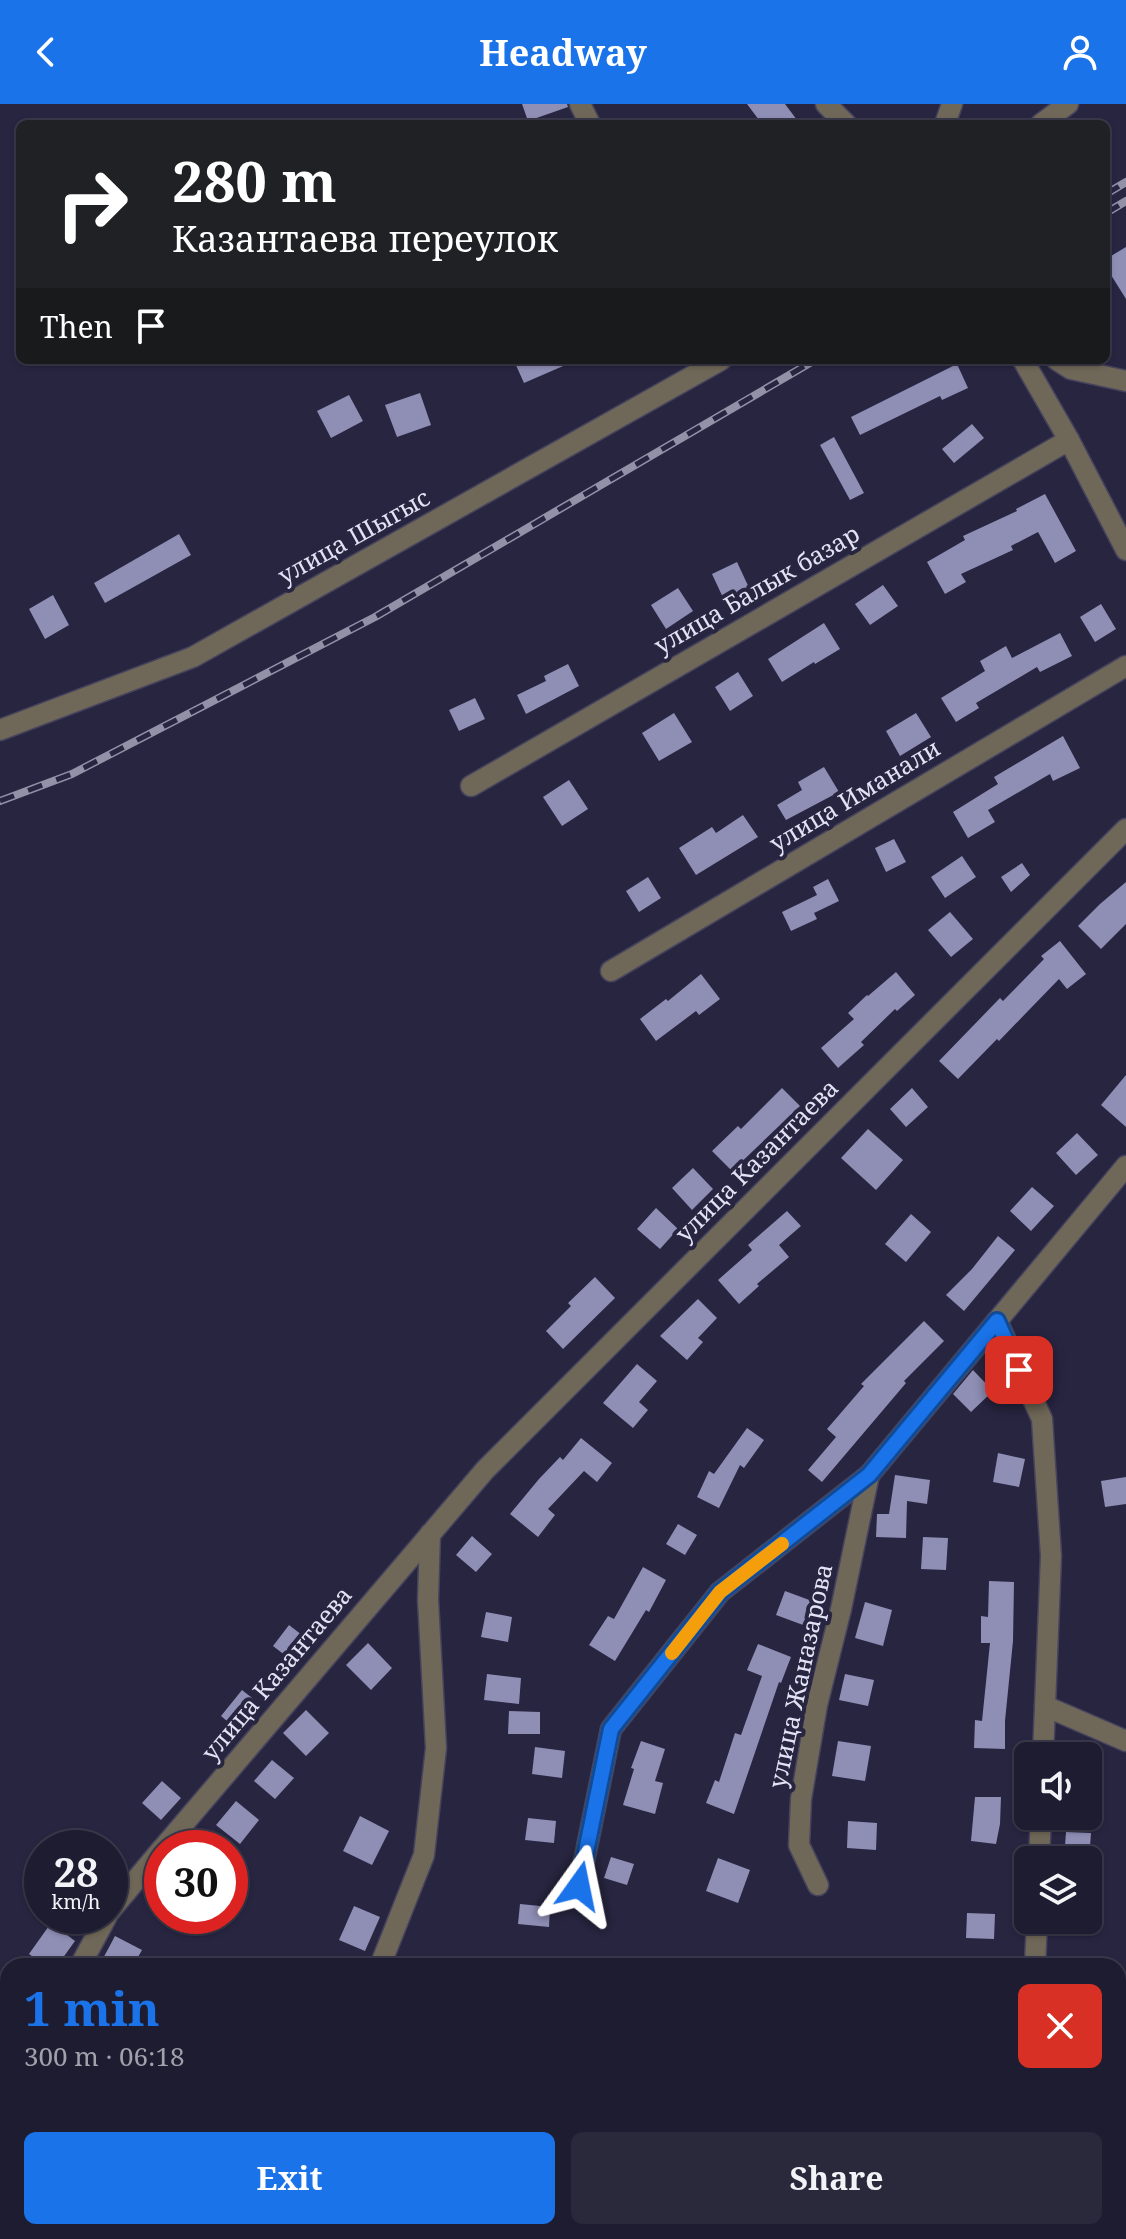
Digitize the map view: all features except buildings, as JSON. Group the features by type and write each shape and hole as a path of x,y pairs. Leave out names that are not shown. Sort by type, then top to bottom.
{"street":[{"path":"826,104 842,120"},
{"path":"1046,120 1068,104"},
{"name":"улица Шыгыс","path":"0,730 193,657 711,364"},
{"path":"1025,364 1126,550"},
{"path":"1063,364 1071,369 1126,381"},
{"name":"улица Балык базар","path":"471,786 1069,440"},
{"name":"улица Иманали","path":"611,971 1126,666"},
{"name":"улица Казантаева","path":"179,1830 485,1470 1126,829"},
{"name":"улица Жаназарова","path":"579,1886 611,1729 720,1592 869,1475 1126,1166"},
{"path":"997,1321 1042,1419 1051,1556 1044,1742"},
{"name":"улица Жаназарова","path":"818,1885 799,1845 801,1799 817,1705 869,1475"},
{"path":"383,1958 424,1855 436,1748 428,1600 430,1534"},
{"path":"1045,1706 1126,1741"},
{"name":"улица Казантаева","path":"128,1890 144,1871"},
{"name":"улица Казантаева","path":"84,1958 97,1934"},
{"path":"1035,1958 1036,1934"}],"railway":[{"path":"1110,192 1126,182"},
{"path":"1110,211 1126,201"},
{"path":"0,801 72,774 375,617 808,364"}],"slow traffic":[{"path":"672,1653 720,1592 782,1544"}],"route":[{"path":"579,1886 611,1729 720,1592 869,1475 997,1321 1019,1370"}]}
